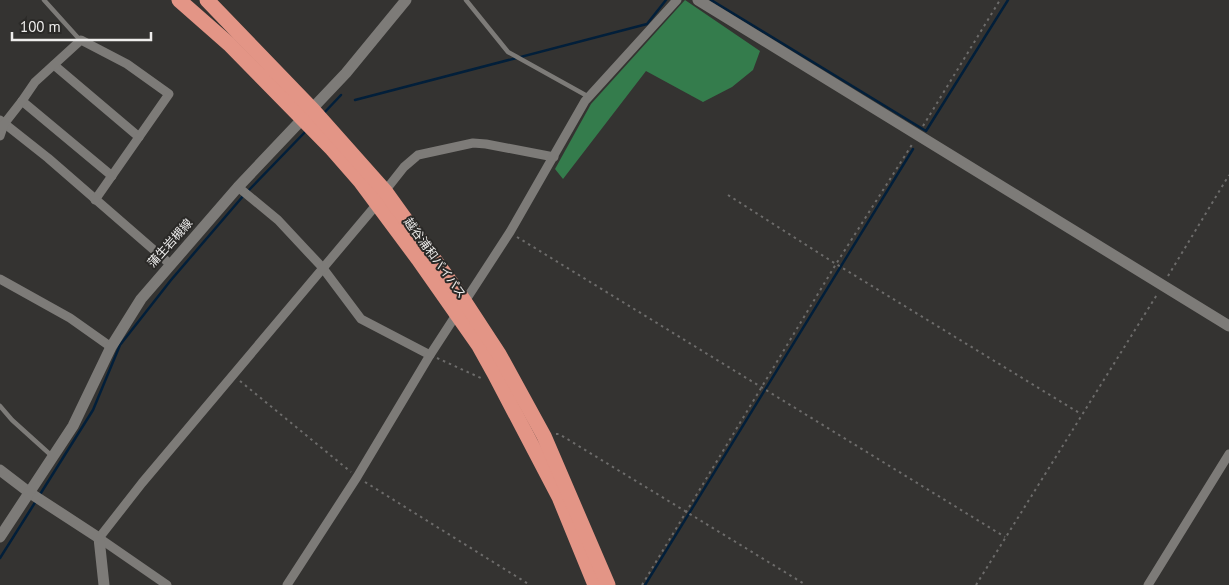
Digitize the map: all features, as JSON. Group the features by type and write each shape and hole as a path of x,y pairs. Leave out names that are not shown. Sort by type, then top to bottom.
{"highway":[{"name":"越谷浦和バイパス","path":"179,0 308,114"},
{"name":"越谷浦和バイパス","path":"207,0 308,114 360,181 381,197 418,259 499,354 544,436 608,585"},
{"name":"越谷浦和バイパス","path":"461,308 559,498 595,585"}],"street":[{"name":"蒲生岩槻線","path":"0,537 54,457 82,409 111,347 141,299 238,187 346,73 406,0"},
{"path":"287,585 356,477 430,355 510,232 585,101 677,0"},
{"path":"698,0 1229,326"},
{"path":"0,136 2,122 22,101 35,82 81,40 127,64 169,94 95,200"},
{"path":"54,65 139,137"},
{"path":"22,101 112,176"},
{"path":"2,122 48,158 170,264"},
{"path":"104,585 99,538 142,483 404,167 418,155 473,143 554,157"},
{"path":"238,187 278,220 322,267 361,319 430,355"},
{"path":"0,279 70,318 111,347"},
{"path":"1148,585 1229,454"},
{"path":"0,470 30,493 167,585"}],"lane":[{"path":"44,0 81,40"},
{"path":"466,0 508,52 589,97"},
{"path":"0,406 12,420 54,457"}],"path":[{"path":"642,585 763,388 836,264 1000,0"},
{"path":"976,585 1229,175"},
{"path":"728,195 836,264 1082,414"},
{"path":"510,232 1005,537"},
{"path":"430,355 483,379"},
{"path":"233,375 356,477 530,585"},
{"path":"544,436 559,434 806,585"}],"green space":[{"path":"685,0 760,51 753,70 732,87 703,102 646,71 563,179 555,169 591,104"}],"waterway":[{"path":"355,100 647,24 666,0"},
{"path":"711,0 926,131 1008,0"},
{"path":"323,114 341,95"},
{"path":"248,191 307,130"},
{"path":"645,585 913,149"},
{"path":"39,496 93,410 120,345 171,280 244,195"},
{"path":"0,558 36,501"}]}
